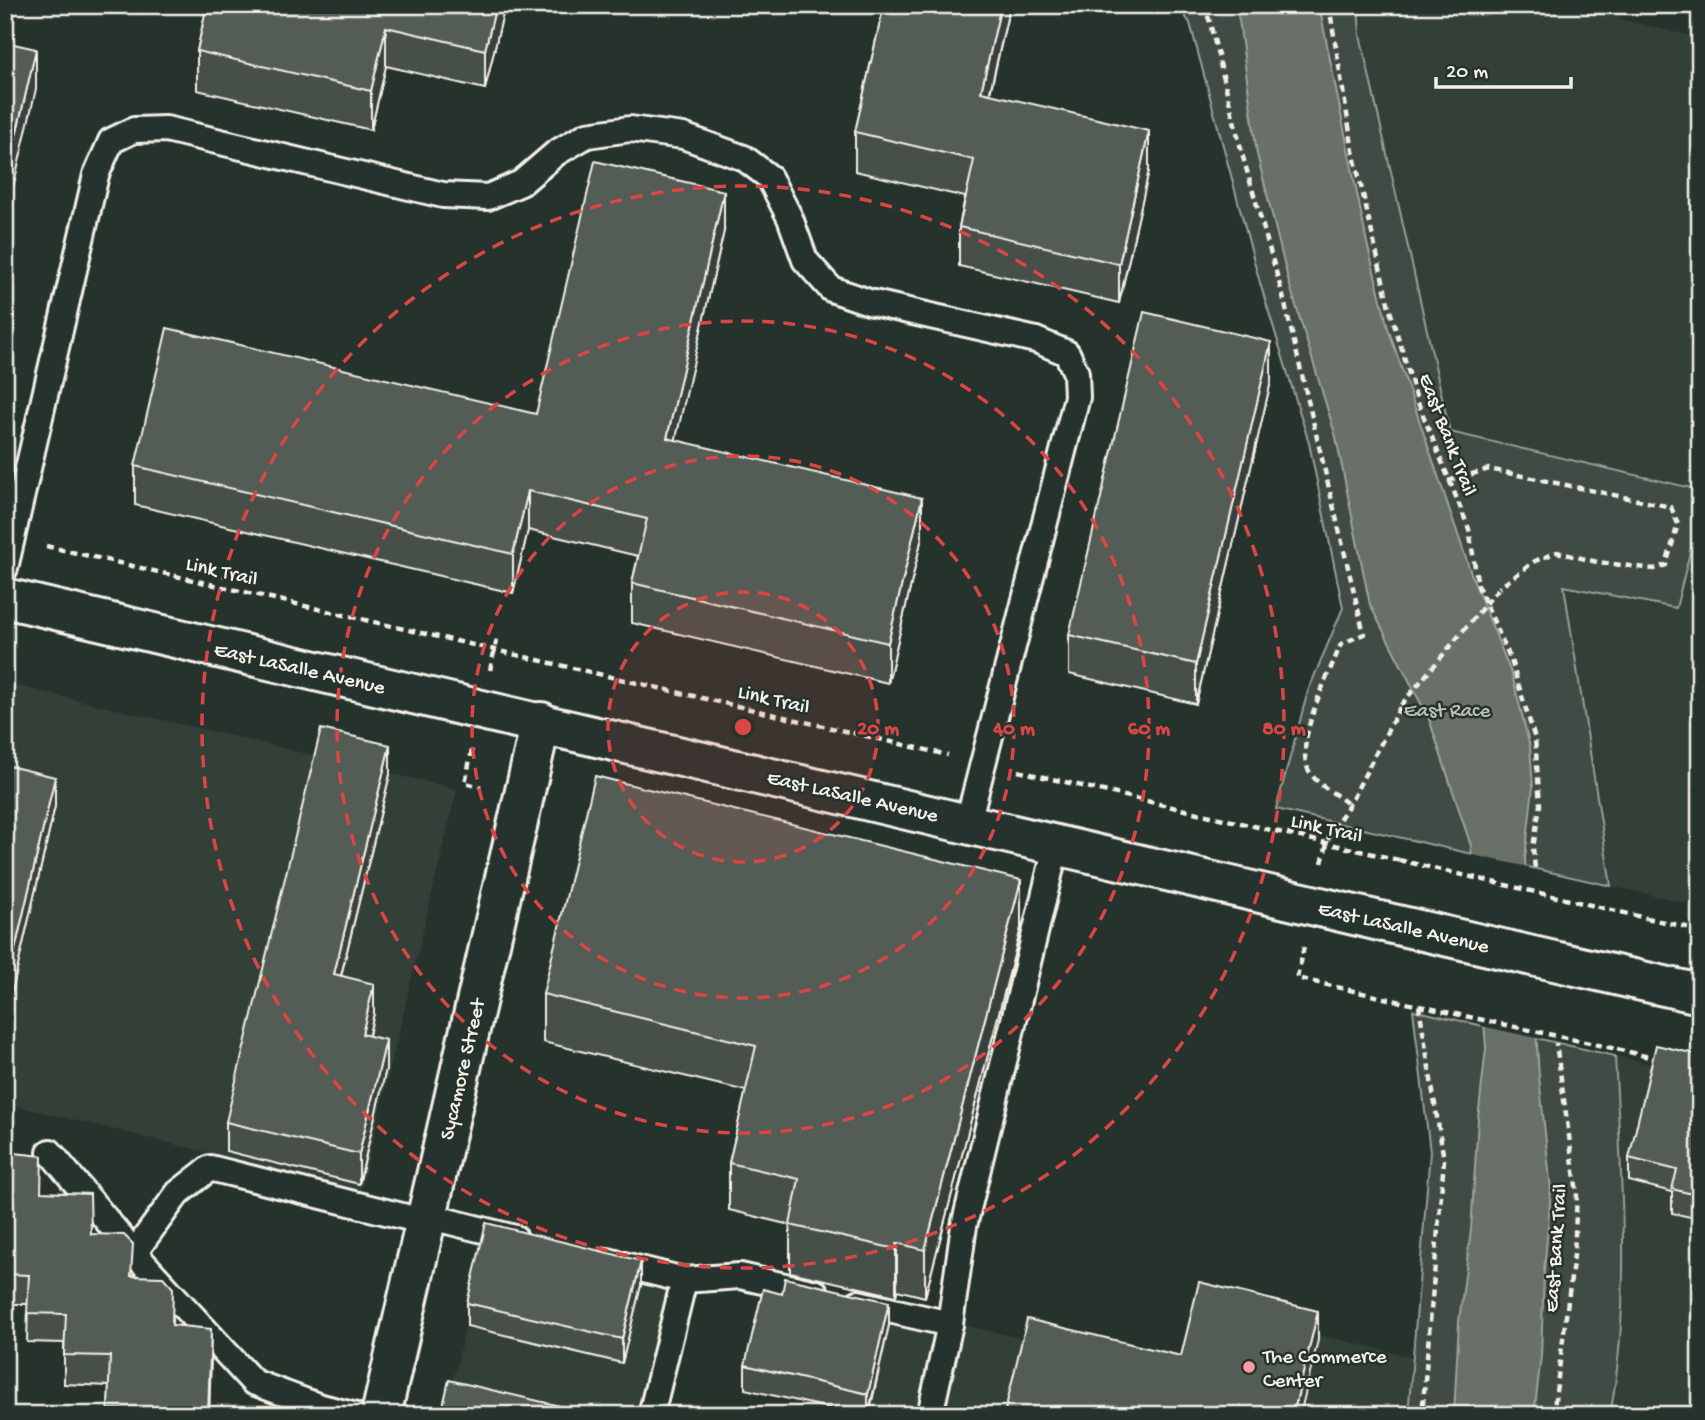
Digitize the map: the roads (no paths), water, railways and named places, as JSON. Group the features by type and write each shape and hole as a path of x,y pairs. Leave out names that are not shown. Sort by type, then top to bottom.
{"street":[{"name":"East LaSalle Avenue","path":"5,598 1700,995"},
{"name":"Sycamore Street","path":"381,1415 541,722"}],"lane":[{"path":"5,568 96,175 111,141 134,130 166,129 443,195 488,197 521,183 556,153 587,135 630,129 683,136 744,158 769,177 790,218 805,260 831,289 869,302 1036,340 1067,353 1076,373 1077,397 968,822"},
{"path":"930,1415 950,1324 964,1226 1057,843"},
{"path":"50,1152 134,1253 253,1382 318,1406 354,1415"},
{"path":"134,1253 178,1193 210,1168 537,1243"},
{"path":"590,1256 684,1280 740,1276 950,1324"},
{"path":"651,1415 684,1280"}],"place":[{"name":"The Commerce Center","path":"1249,1367"}],"park label":[{"name":"East Race","path":"1447,709"}]}
